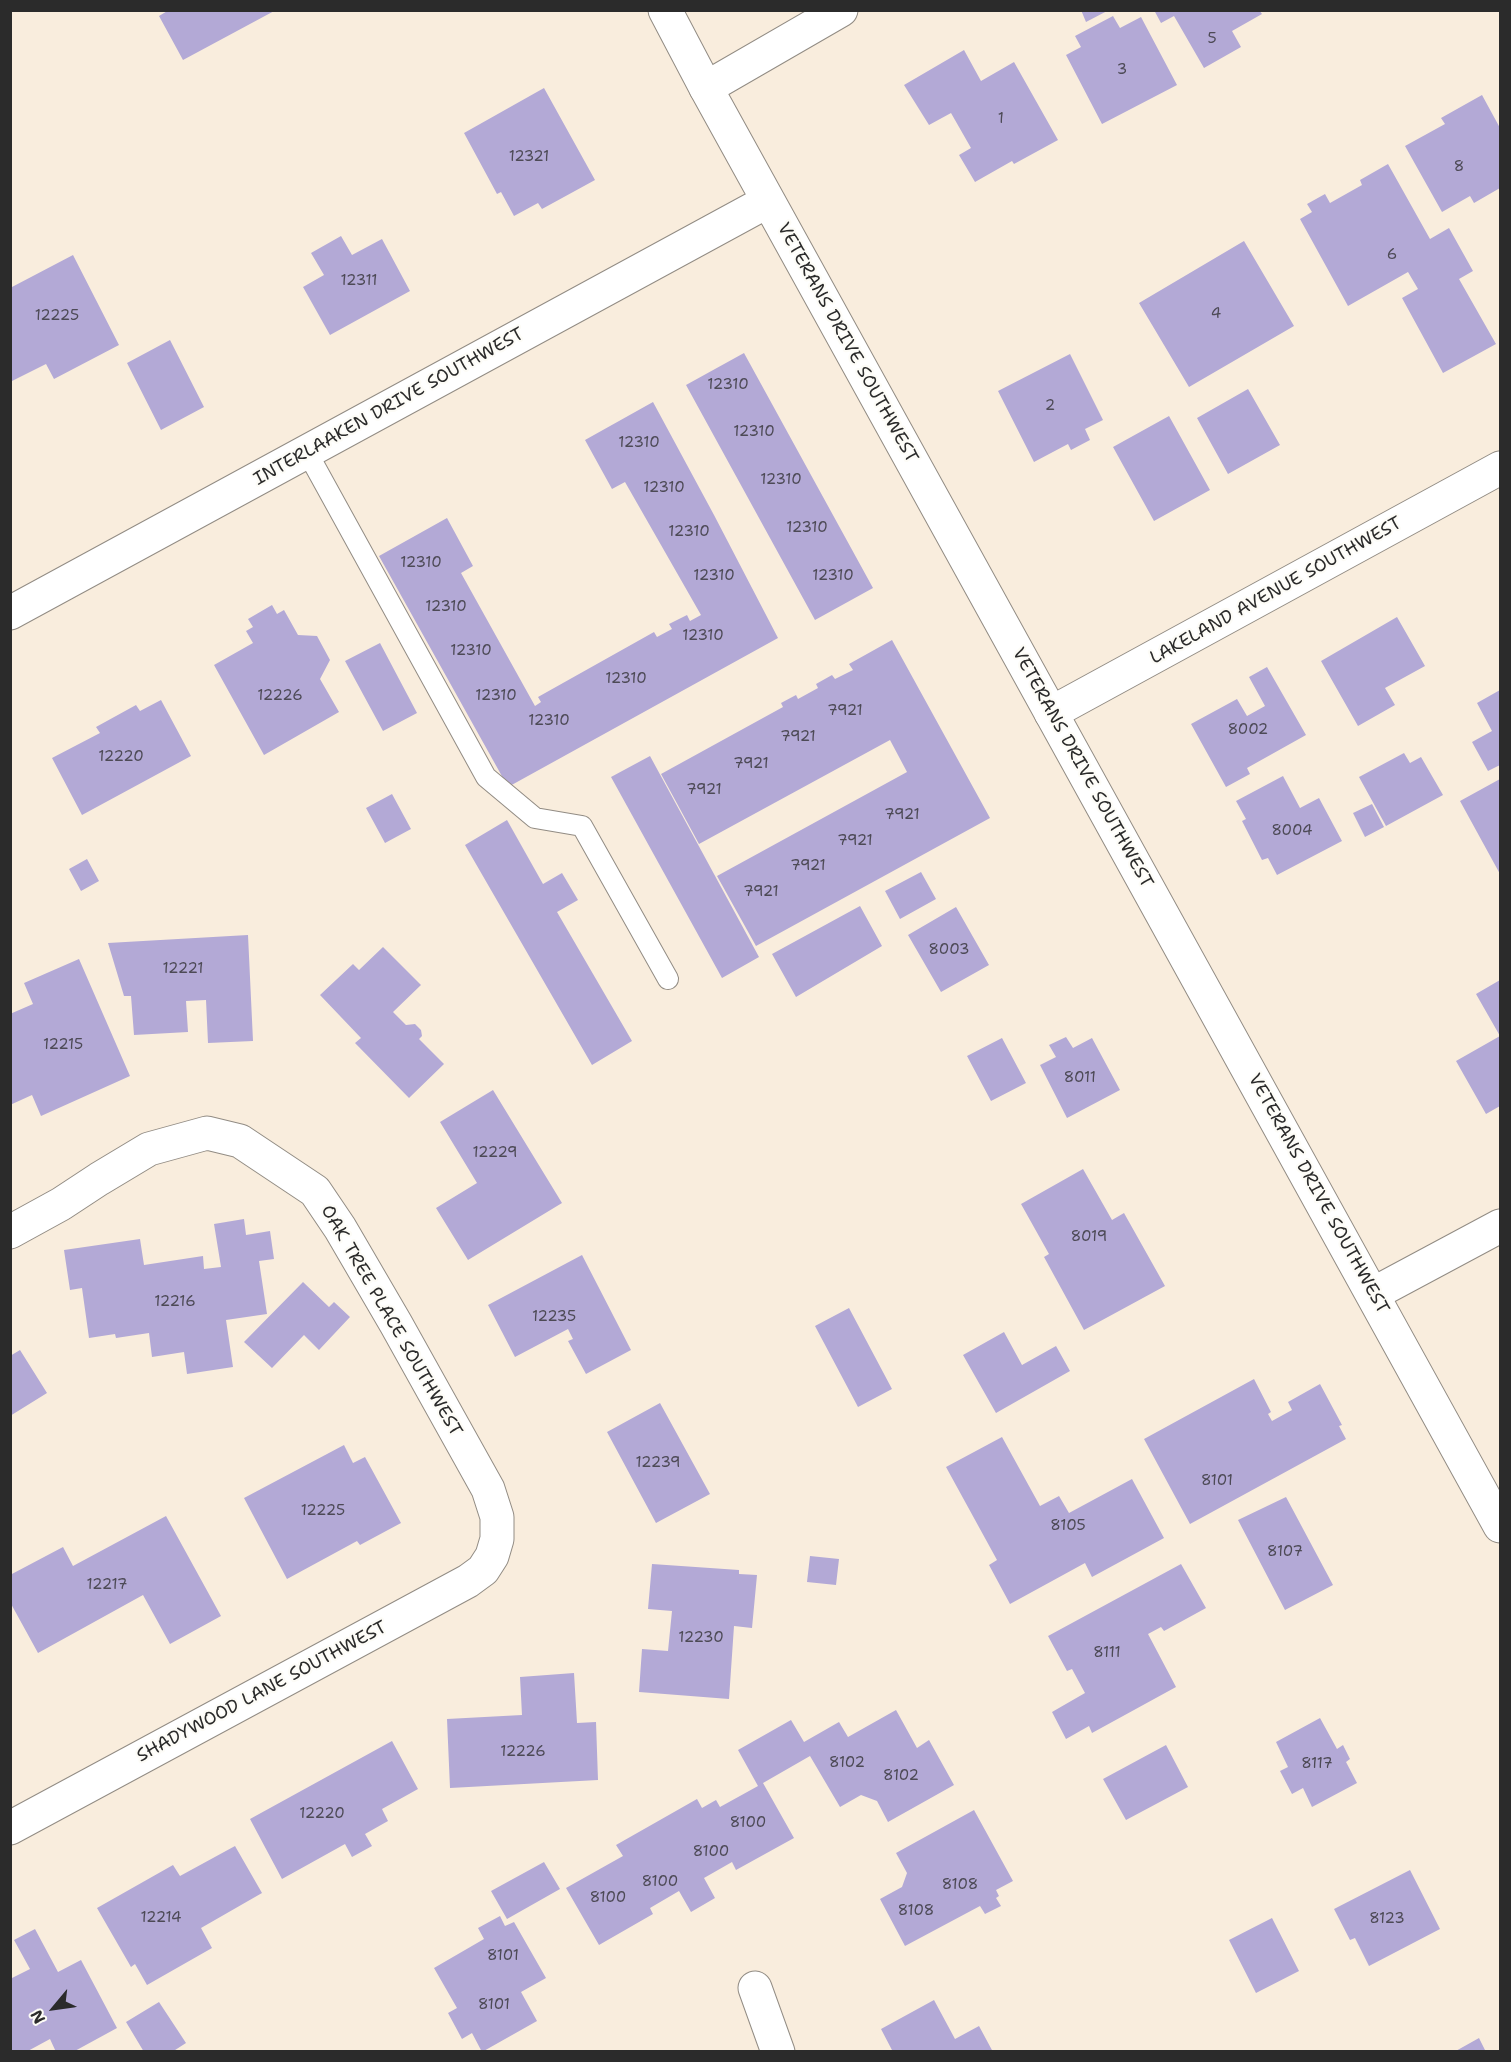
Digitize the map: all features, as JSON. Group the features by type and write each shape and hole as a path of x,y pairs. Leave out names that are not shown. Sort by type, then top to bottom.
{"street":[{"name":"VETERANS DRIVE SOUTHWEST","path":"665,10 768,201 1500,1526"},
{"path":"706,88 841,10"},
{"name":"INTERLAAKEN DRIVE SOUTHWEST","path":"10,613 768,201"},
{"name":"LAKELAND AVENUE SOUTHWEST","path":"1051,713 1500,468"},
{"name":"OAK TREE PLACE SOUTHWEST","path":"10,1232 61,1204 149,1149 207,1133 240,1141 315,1191 340,1228 488,1489 497,1517 497,1539"},
{"path":"1373,1294 1500,1226"},
{"name":"SHADYWOOD LANE SOUTHWEST","path":"10,1828 468,1581 483,1570 492,1556 497,1539"},
{"path":"755,1988 778,2052"}],"lane":[{"path":"307,452 486,777 535,818 582,826 668,979"}],"building":[{"path":"169,10 276,10 183,60 159,16"},
{"path":"1081,10 1109,10 1086,22"},
{"path":"1154,10 1259,10 1262,14 1232,31 1241,47 1204,68 1174,16 1161,23"},
{"path":"1113,16 1120,28 1141,17 1177,85 1102,124 1066,55 1081,47 1075,36"},
{"path":"964,50 981,81 1014,62 1058,140 1014,164 1012,161 975,182 959,155 971,148 951,113 929,125 904,85"},
{"path":"544,88 595,180 542,209 538,203 514,216 501,192 497,194 464,133"},
{"path":"1482,95 1500,128 1500,188 1474,203 1470,196 1442,212 1405,146 1445,124 1441,118"},
{"path":"1388,164 1430,239 1449,228 1473,271 1459,279 1496,344 1443,373 1402,298 1418,289 1408,272 1348,306 1300,219 1312,212 1307,204 1325,194 1330,203 1362,185 1360,180"},
{"path":"341,236 352,255 382,239 410,291 330,335 303,287 324,275 311,253"},
{"path":"1244,241 1294,326 1189,387 1139,303"},
{"path":"73,255 119,345 54,379 46,364 10,382 10,284 12,287"},
{"path":"170,340 204,407 161,430 127,363"},
{"path":"744,353 873,588 815,620 686,385"},
{"path":"1070,354 1103,420 1085,429 1090,440 1071,450 1068,444 1034,462 998,391"},
{"path":"1248,389 1280,445 1228,474 1197,418"},
{"path":"653,402 778,638 508,787 379,556 447,518 473,566 461,573 535,706 541,702 538,697 654,632 657,637 672,629 669,624 687,615 690,621 701,615 625,482 612,489 585,440"},
{"path":"1169,416 1210,490 1154,521 1113,447"},
{"path":"272,605 277,614 284,610 298,635 317,636 330,660 320,679 339,712 264,755 214,665 253,643 246,631 253,627 248,619"},
{"path":"1397,617 1425,666 1385,688 1395,705 1358,726 1321,661"},
{"path":"892,640 990,818 756,946 717,876 907,772 890,740 699,844 661,774 783,707 781,703 796,695 798,699 818,688 816,684 832,675 835,679 853,670 849,664"},
{"path":"380,643 417,713 383,731 345,661"},
{"path":"1267,667 1306,735 1247,768 1250,774 1226,787 1191,724 1237,699 1247,716 1265,706 1249,677"},
{"path":"1500,690 1500,765 1488,771 1472,742 1492,731 1477,703"},
{"path":"161,700 191,756 82,815 52,758 100,733 96,727 136,705 140,711"},
{"path":"1404,753 1410,763 1421,757 1443,795 1386,826 1359,777"},
{"path":"650,756 759,957 722,978 611,777"},
{"path":"1283,776 1300,808 1319,798 1342,841 1277,875 1268,858 1262,860 1242,821 1246,819 1236,801"},
{"path":"1500,779 1500,874 1460,801"},
{"path":"392,794 411,829 385,843 366,808"},
{"path":"1372,804 1384,827 1365,837 1353,813"},
{"path":"507,820 543,884 562,873 578,900 557,912 632,1041 592,1065 465,845"},
{"path":"87,859 99,881 81,891 69,869"},
{"path":"921,872 936,899 900,919 885,891"},
{"path":"860,906 882,946 796,997 772,954"},
{"path":"956,907 989,965 941,992 908,935"},
{"path":"248,935 253,1041 208,1043 206,1000 186,1001 188,1032 134,1035 131,996 124,996 108,943"},
{"path":"383,947 421,985 393,1012 406,1025 415,1024 421,1030 422,1036 419,1039 444,1064 409,1098 355,1043 361,1038 320,995 353,964 359,970"},
{"path":"79,959 130,1076 41,1116 32,1095 10,1105 10,1014 33,1004 24,983"},
{"path":"1500,980 1500,1036 1476,994"},
{"path":"1500,1036 1500,1106 1486,1114 1456,1061"},
{"path":"1066,1037 1073,1048 1092,1038 1120,1090 1067,1118 1040,1065 1056,1057 1049,1045"},
{"path":"1002,1038 1026,1083 991,1101 967,1056"},
{"path":"493,1090 562,1203 468,1260 436,1208 477,1183 440,1122"},
{"path":"1083,1169 1112,1220 1124,1213 1165,1286 1084,1330 1044,1257 1049,1254 1021,1204"},
{"path":"244,1219 246,1235 270,1231 274,1259 259,1261 267,1314 226,1320 233,1367 187,1374 184,1352 152,1357 149,1333 116,1338 115,1334 89,1338 82,1288 70,1290 64,1250 140,1239 144,1265 203,1256 204,1269 221,1267 214,1224"},
{"path":"582,1255 631,1350 586,1374 568,1341 573,1339 568,1329 515,1357 488,1305"},
{"path":"303,1282 329,1307 334,1302 350,1317 319,1350 304,1335 272,1368 244,1342"},
{"path":"849,1308 892,1389 858,1407 815,1326"},
{"path":"1004,1332 1022,1365 1056,1346 1070,1371 996,1413 963,1355"},
{"path":"20,1350 47,1393 10,1416 10,1356"},
{"path":"1254,1379 1271,1412 1268,1414 1272,1421 1292,1410 1288,1402 1320,1384 1342,1425 1339,1426 1346,1439 1190,1524 1144,1439"},
{"path":"660,1403 710,1494 656,1523 607,1432"},
{"path":"1002,1437 1040,1506 1059,1496 1069,1513 1132,1479 1164,1538 1092,1577 1085,1563 1010,1604 989,1565 997,1560 946,1467"},
{"path":"344,1445 353,1463 365,1457 401,1523 360,1545 357,1541 287,1579 244,1498"},
{"path":"1286,1497 1333,1585 1285,1610 1238,1520"},
{"path":"166,1516 221,1616 170,1644 143,1595 38,1653 10,1602 10,1575 63,1547 73,1566"},
{"path":"810,1556 839,1559 836,1585 807,1582"},
{"path":"652,1564 739,1570 739,1574 757,1575 752,1628 734,1626 729,1699 639,1692 642,1649 668,1651 672,1611 648,1609"},
{"path":"1181,1564 1206,1608 1164,1631 1161,1627 1148,1634 1176,1687 1092,1733 1089,1726 1066,1739 1052,1712 1085,1693 1072,1669 1067,1671 1048,1636"},
{"path":"574,1673 577,1723 596,1722 598,1780 450,1788 447,1719 522,1715 520,1677"},
{"path":"896,1710 917,1748 929,1740 954,1785 888,1822 877,1801 861,1795 840,1807 810,1756 763,1783 794,1838 736,1870 732,1862 704,1878 715,1898 691,1912 679,1891 650,1908 653,1914 599,1945 566,1888 623,1856 616,1845 697,1799 702,1808 716,1800 720,1807 758,1786 738,1750 791,1720 804,1742 839,1722 848,1737"},
{"path":"1320,1718 1337,1749 1343,1745 1350,1759 1346,1762 1357,1783 1312,1807 1303,1788 1292,1794 1280,1771 1288,1767 1276,1742"},
{"path":"392,1741 418,1789 382,1809 388,1821 365,1834 372,1846 352,1857 345,1844 282,1879 250,1819"},
{"path":"1166,1745 1188,1787 1126,1820 1103,1779"},
{"path":"974,1810 1013,1881 996,1890 999,1896 996,1898 1001,1906 985,1914 980,1906 905,1946 880,1899 902,1887 907,1873 896,1853"},
{"path":"235,1846 262,1893 201,1928 212,1948 147,1985 135,1964 131,1967 97,1908 173,1865 180,1876"},
{"path":"544,1862 560,1889 507,1919 491,1891"},
{"path":"1410,1870 1440,1929 1369,1966 1355,1938 1350,1940 1334,1909"},
{"path":"500,1916 505,1926 514,1922 546,1978 521,1992 537,2021 482,2052 472,2033 462,2039 448,2013 457,2008 434,1968 484,1939 478,1928"},
{"path":"1272,1918 1299,1971 1256,1993 1229,1940"},
{"path":"35,1929 58,1972 81,1960 117,2028 73,2052 56,2052 50,2039 26,2052 10,2052 10,1979 30,1969 14,1940"},
{"path":"934,2000 955,2039 979,2026 993,2052 893,2052 881,2029"},
{"path":"159,2002 186,2043 172,2052 144,2052 126,2022"},
{"path":"1479,2038 1486,2052 1454,2052"}]}
